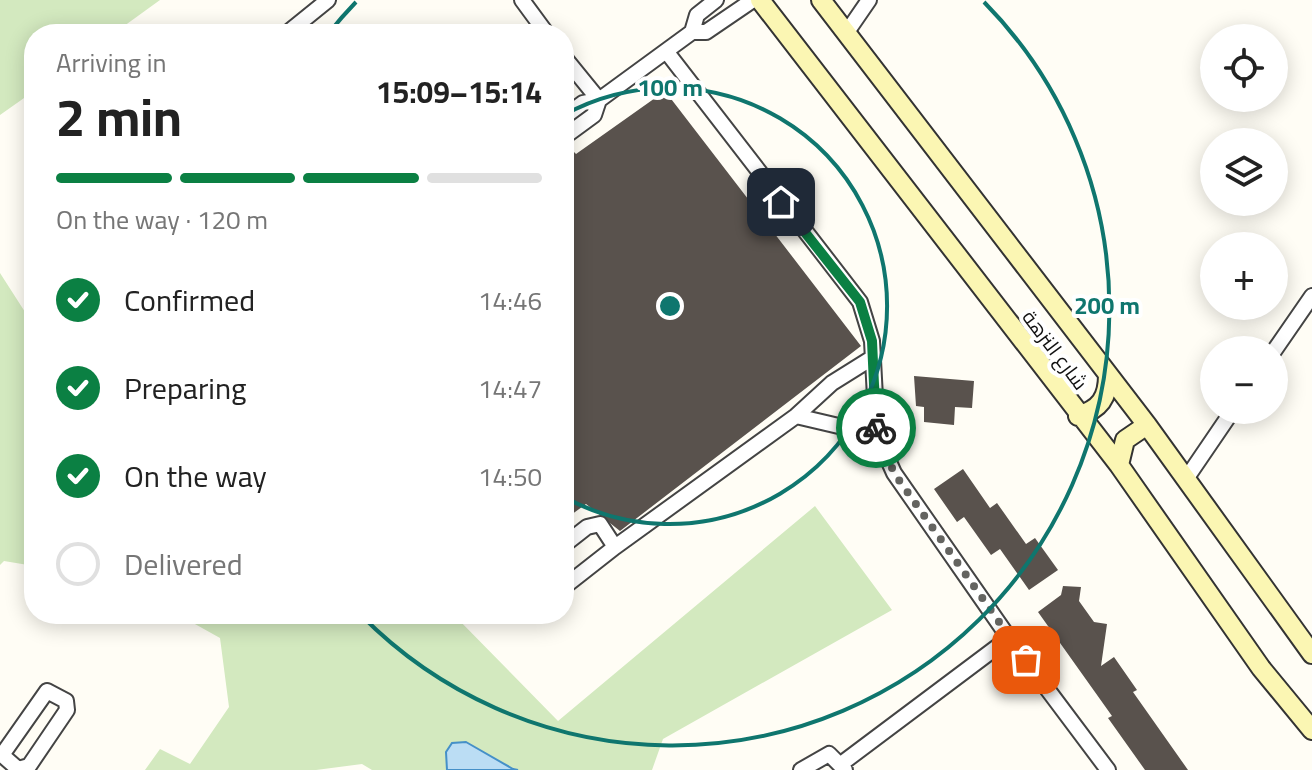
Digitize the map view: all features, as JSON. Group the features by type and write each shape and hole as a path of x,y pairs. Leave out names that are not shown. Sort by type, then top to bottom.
{"main road":[{"name":"شارع النزهة","path":"760,0 1078,416 1119,465 1261,668 1312,730"},
{"name":"شارع النزهة","path":"821,0 1147,425 1312,654"},
{"path":"1078,416 1092,412 1102,402 1108,389 1108,375"},
{"path":"1119,465 1125,440 1147,425"}],"street":[{"path":"298,24 328,0"},
{"path":"522,0 540,24"},
{"path":"692,32 697,15 716,0"},
{"path":"574,110 583,103 599,100 692,32 706,32 753,0"},
{"path":"847,32 869,0"},
{"path":"666,51 860,302 868,321 877,435 894,473 1009,638 1108,770"},
{"path":"574,69 599,100"},
{"path":"574,130 594,115 599,100"},
{"path":"1284,336 1312,296"},
{"path":"574,579 796,416 832,383 872,358"},
{"path":"796,416 877,435"},
{"path":"1186,479 1223,424"},
{"path":"574,537 587,527 600,524 615,547"},
{"path":"801,770 829,754 843,767 1009,638"},
{"path":"53,692 66,701 67,710 29,766 18,769 8,767 2,755 4,750 42,695 53,692"}],"green space":[{"path":"0,0 160,0 127,24 24,24 24,98 0,115"},
{"path":"0,273 24,310 24,564 4,561 0,565"},
{"path":"815,506 892,610 663,739 652,770 372,770 362,764 316,770 145,770 160,749 190,764 229,707 220,638 195,624 463,624 558,721"}],"water":[{"path":"466,742 518,770 447,770 446,752 452,743"}],"building":[{"path":"665,91 861,346 620,531 586,504 574,513 574,152 576,154"},
{"path":"914,376 974,381 972,408 955,407 954,425 924,422 924,407 916,406"},
{"path":"963,469 990,508 997,503 1026,544 1035,538 1058,570 1029,590 1000,549 991,555 964,517 957,522 934,489"},
{"path":"1063,586 1081,587 1079,601 1094,622 1107,624 1101,666 1114,657 1137,690 1133,692 1188,770 1145,770 1108,718 1112,716 1038,612 1061,595"}],"way so far":[{"path":"876,428 883,453 894,473 1026,660"}],"route":[{"path":"781,202 860,302 868,321 872,341 876,428"}]}
